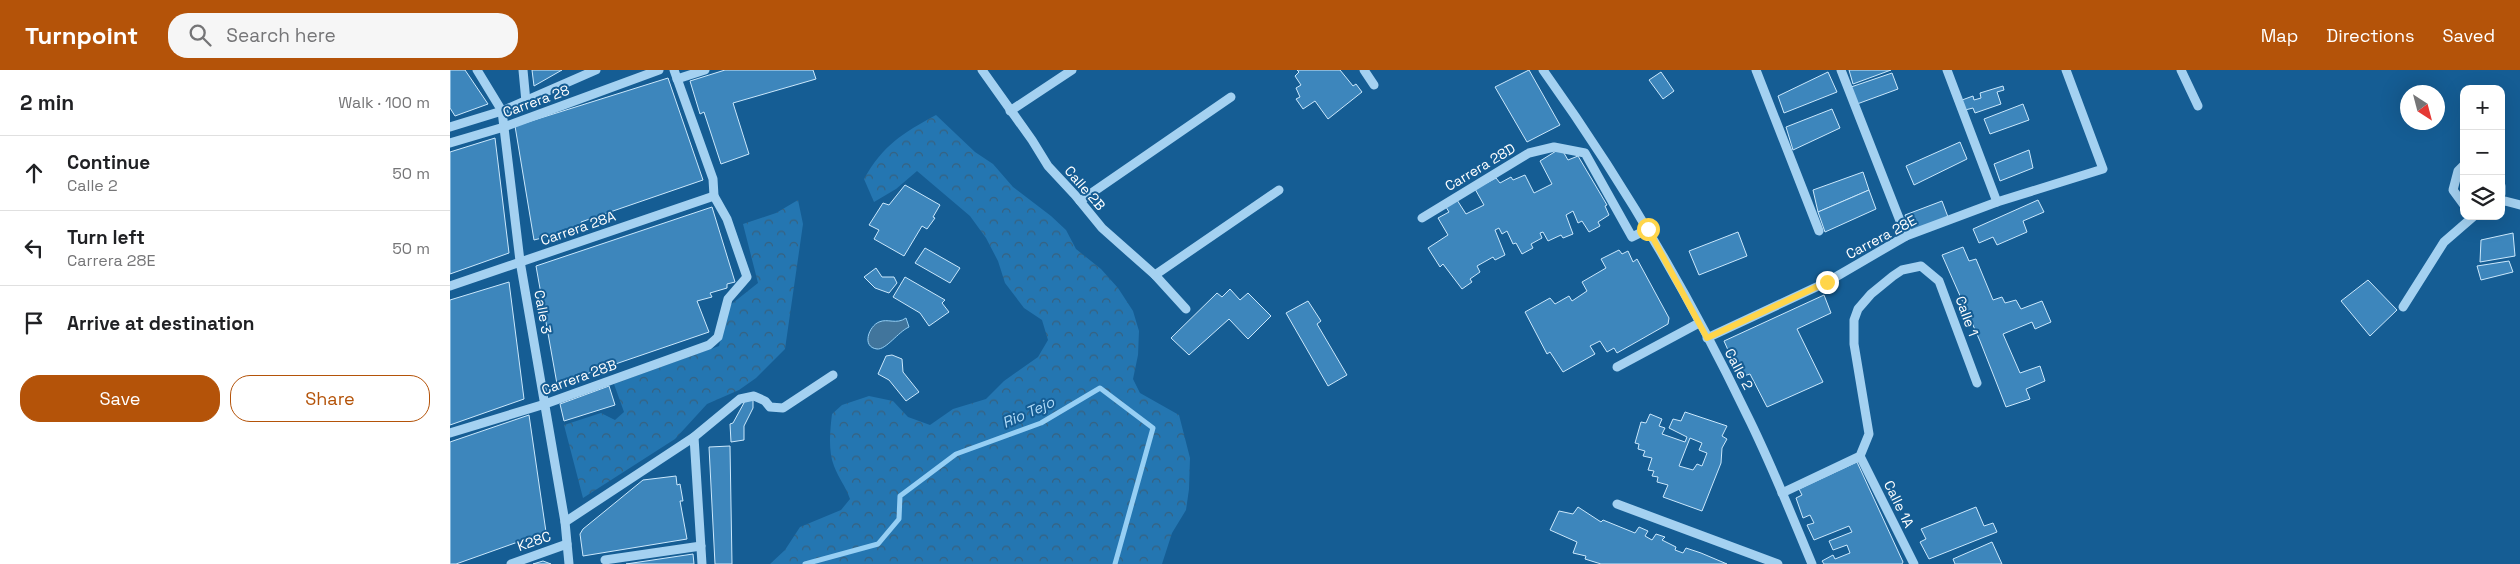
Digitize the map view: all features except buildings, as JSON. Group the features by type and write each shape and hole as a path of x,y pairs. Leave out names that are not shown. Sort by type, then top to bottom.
{"street":[{"name":"Calle 3","path":"477,70 502,111 520,262 546,404 570,564"},
{"path":"523,70 526,102"},
{"name":"Carrera 28","path":"450,127 526,102 596,70"},
{"name":"Carrera 28","path":"454,142 504,127 658,70"},
{"path":"674,70 713,179 714,196"},
{"path":"677,80 705,70"},
{"name":"Calle 2B","path":"982,70 1032,140 1048,166 1102,228 1155,275 1186,309"},
{"path":"1010,111 1072,70"},
{"path":"1364,70 1374,86"},
{"name":"Calle 2","path":"1543,70 1648,229 1747,415 1812,564"},
{"path":"1756,70 1819,231"},
{"path":"1841,70 1906,236"},
{"path":"1947,70 1997,202"},
{"name":"Carrera 28E","path":"1707,338 1827,282 1906,236 1997,202 2103,169 2066,70"},
{"path":"2181,70 2198,106"},
{"path":"1080,201 1231,97"},
{"path":"450,127 454,142"},
{"name":"Carrera 28D","path":"1422,218 1529,154 1554,147 1585,153 1623,220"},
{"path":"2460,170 2456,176 2453,190 2460,200"},
{"path":"1155,275 1280,190"},
{"name":"Carrera 28A","path":"450,286 714,196"},
{"name":"Carrera 28B","path":"450,433 546,404 714,341 718,337 728,299 747,277 727,220 714,196"},
{"path":"2505,201 2520,205"},
{"path":"1639,214 1623,220 1632,237 1648,229"},
{"path":"2403,306 2444,242 2469,220"},
{"name":"Calle 1","path":"1860,456 1869,434 1854,344 1854,320 1858,309 1871,294 1902,270 1921,266 1939,281 1977,383"},
{"path":"1617,367 1699,323"},
{"path":"565,522 694,436 747,396 758,397 776,409 783,408 833,375"},
{"path":"694,436 702,564"},
{"path":"1782,493 1860,456"},
{"name":"Calle 1A","path":"1860,456 1914,564"},
{"path":"1617,504 1778,564"},
{"name":"K28C","path":"511,564 566,544"},
{"path":"605,560 701,546"}],"green space":[{"path":"936,115 975,152 993,164 1013,187 1066,230 1076,249 1101,269 1118,288 1133,311 1139,331 1138,355 1133,379 1140,393 1179,415 1190,458 1186,510 1172,533 1162,564 770,564 785,550 800,527 841,510 850,499 834,466 830,447 832,414 842,405 869,396 893,401 908,417 930,425 953,409 986,399 1004,381 1038,357 1048,340 1042,320 1024,308 1005,283 998,261 986,238 970,216 917,171 896,189 874,202 864,179 871,167 895,141"},
{"path":"798,200 803,224 785,349 756,378 739,390 707,404 675,439 583,498 564,425 601,413 615,420 624,412 614,384 719,346 729,306 758,283 743,224 776,213"}],"shaded area":[{"path":"906,318 909,327 884,347 877,349 869,344 868,336 875,324 882,321 899,321"}],"waterway":[{"name":"Rio Tejo","path":"805,564 878,544 899,519 900,496 956,454 1041,423 1100,388 1153,428 1115,564"}],"route":[{"path":"1648,229 1707,338 1827,282"}]}
